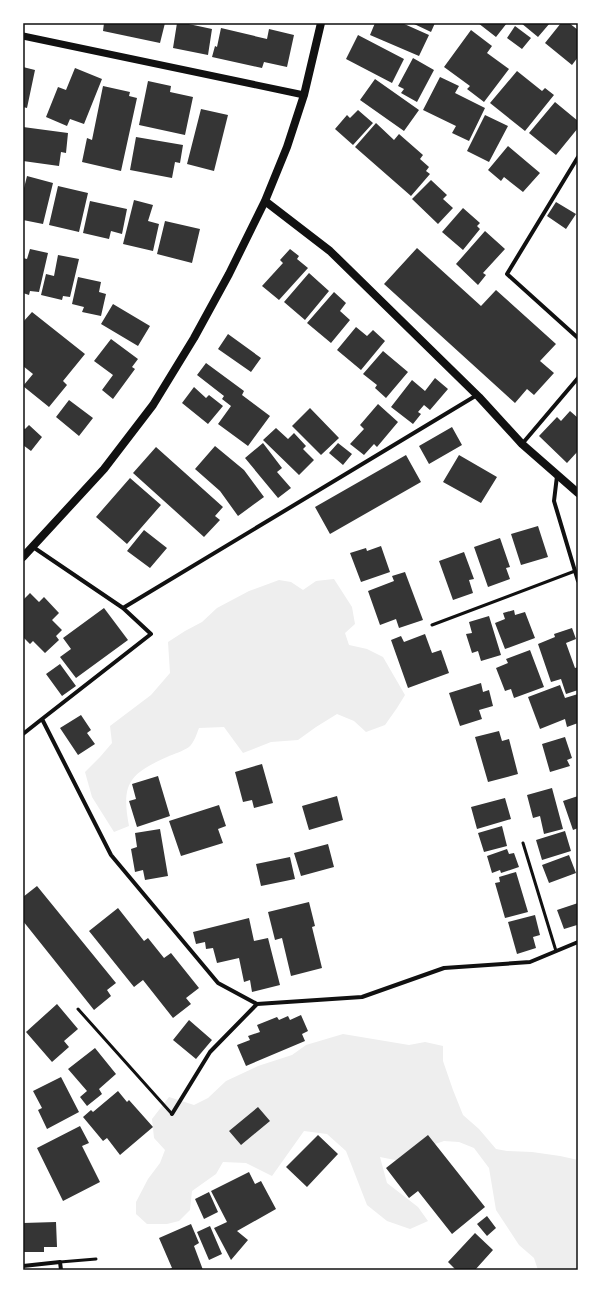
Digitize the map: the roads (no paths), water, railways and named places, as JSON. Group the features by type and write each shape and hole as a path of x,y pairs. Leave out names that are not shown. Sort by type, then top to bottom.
{"main road":[{"path":"23,557 104,469 153,405 194,338 226,280 265,201 287,147 304,95 321,23"},
{"path":"265,201 330,251 477,395 522,444 578,493"}],"street":[{"path":"23,36 304,95"},
{"path":"578,157 507,274 578,338"},
{"path":"522,444 578,378"},
{"path":"124,608 477,395"},
{"path":"557,476 554,501 578,581"},
{"path":"23,734 151,634 124,608 33,547"},
{"path":"42,719 111,855 218,983 257,1004 362,997 444,968 530,962 578,942"},
{"path":"172,1114 210,1052 257,1004"},
{"path":"23,1266 60,1262 60,1270"}],"lane":[{"path":"432,625 575,571"},
{"path":"524,843 556,951"},
{"path":"78,1009 172,1114"},
{"path":"60,1262 96,1259"}]}
